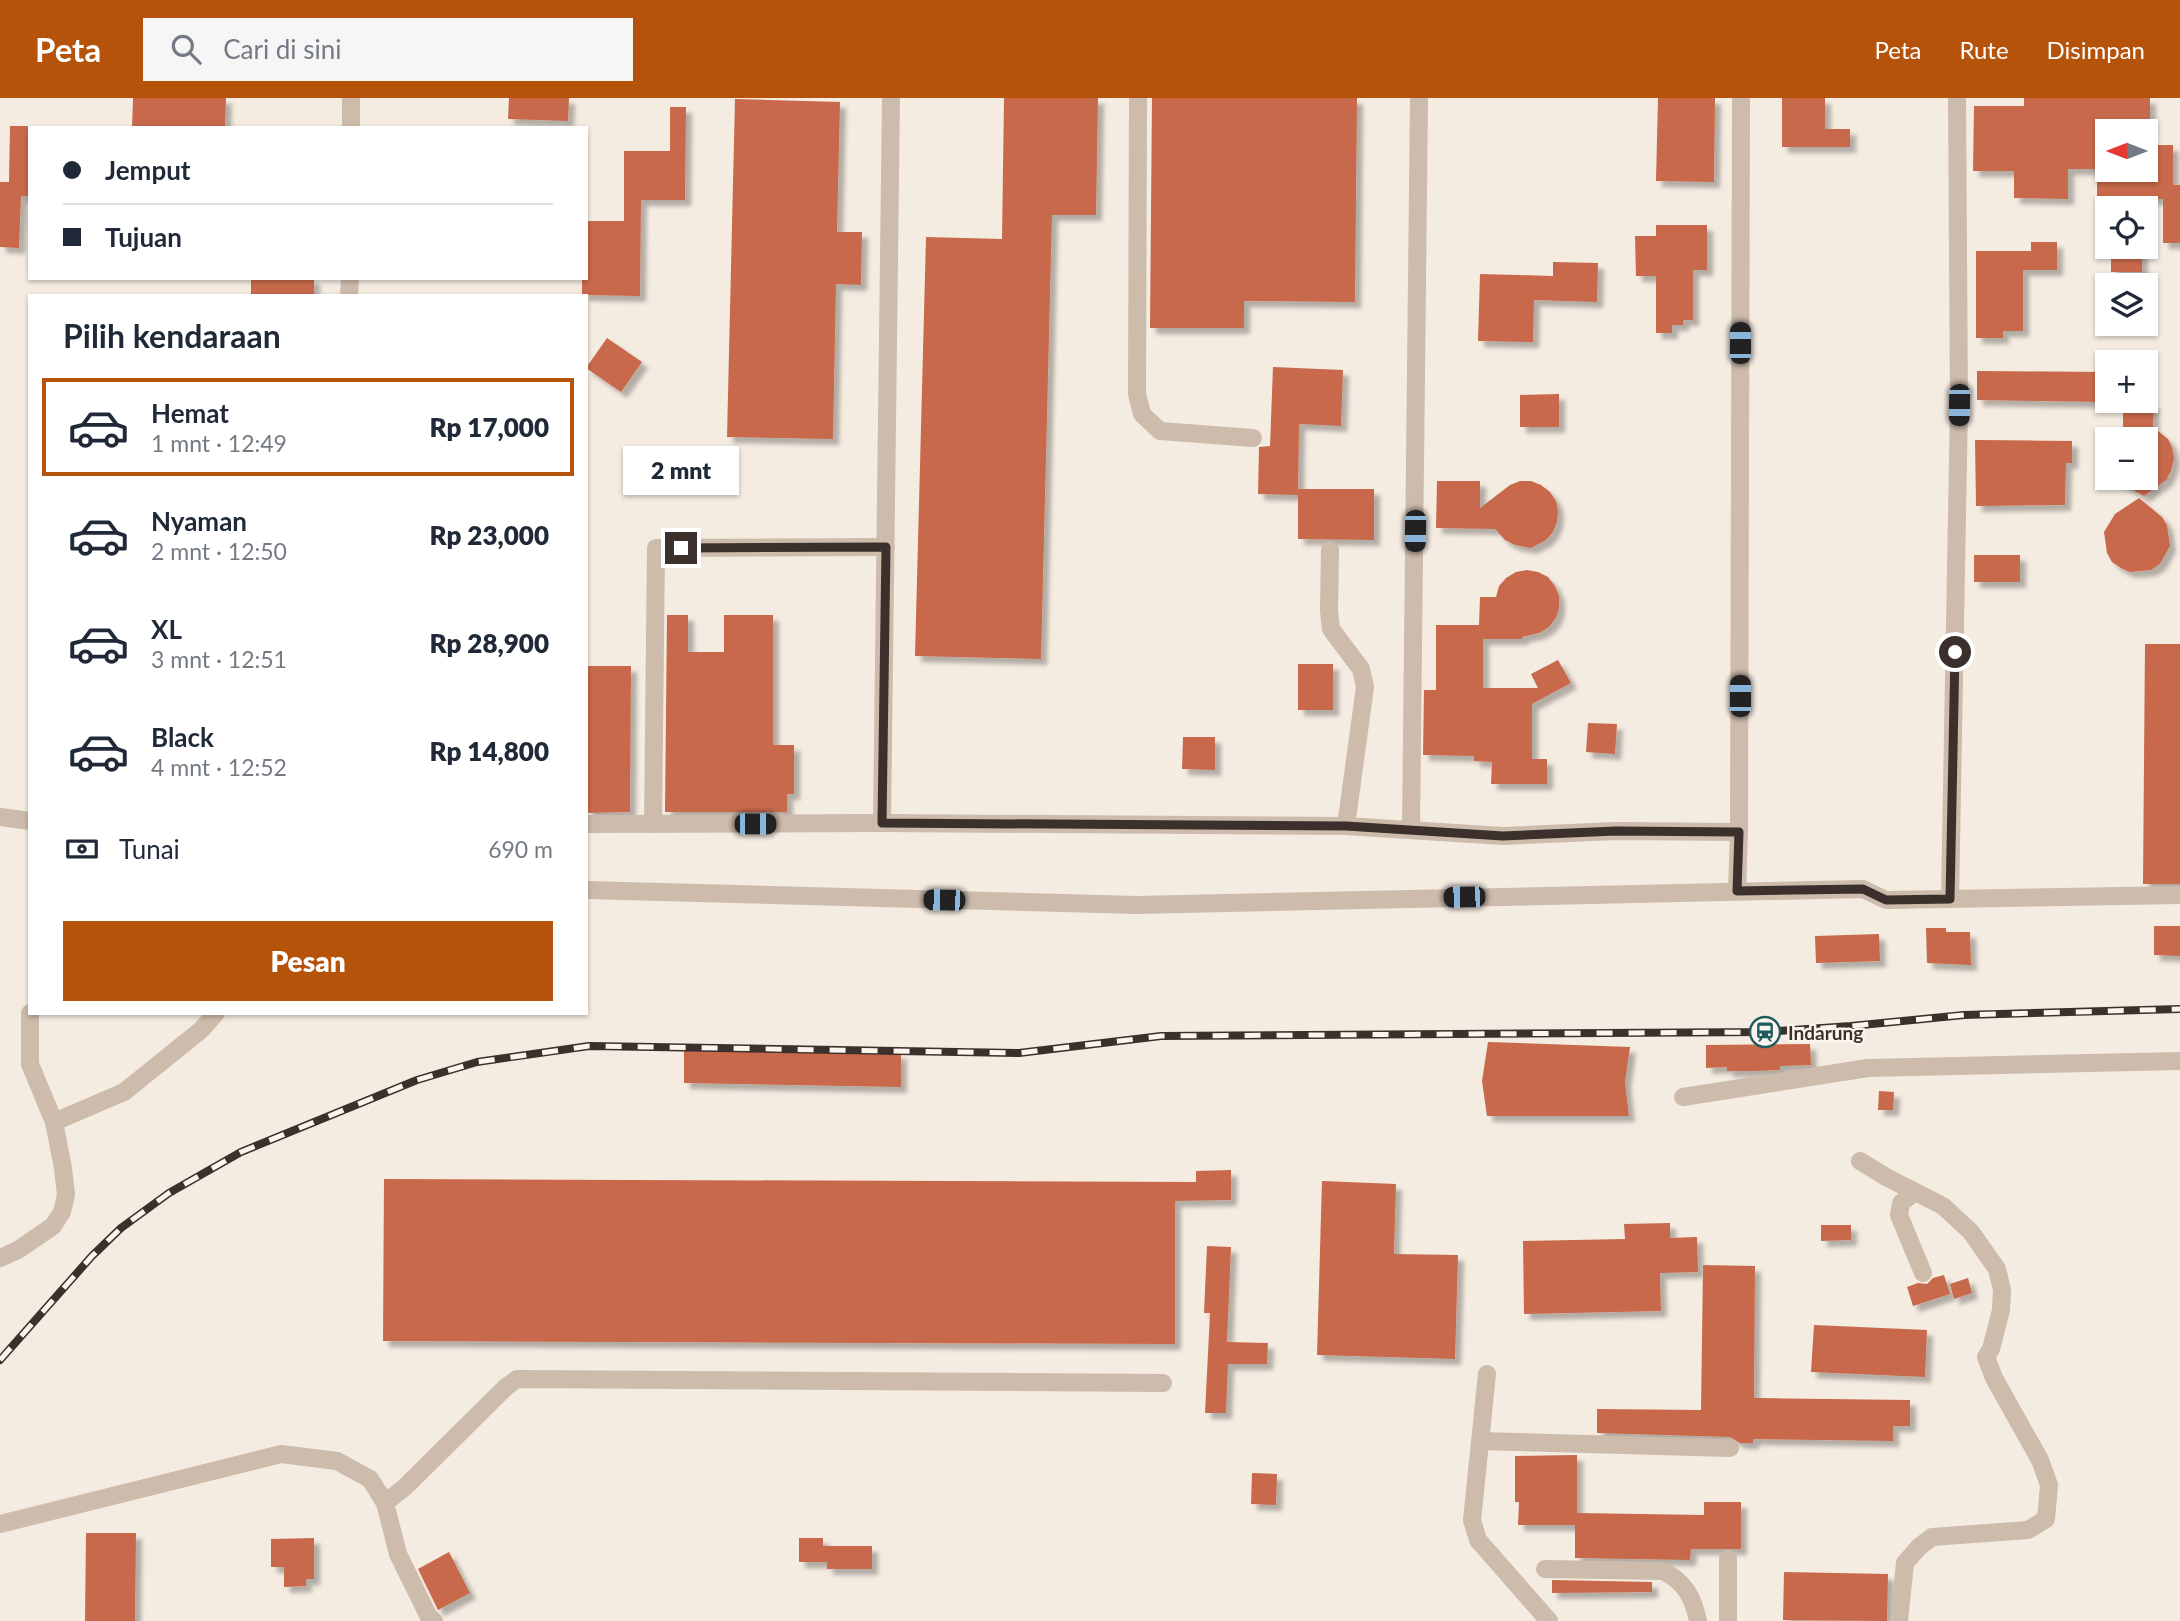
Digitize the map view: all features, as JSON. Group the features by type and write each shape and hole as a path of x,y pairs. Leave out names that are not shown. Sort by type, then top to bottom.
{"lane":[{"path":"351,98 351,126"},
{"path":"882,823 891,98"},
{"path":"1138,98 1137,394 1142,414 1160,430 1252,438"},
{"path":"1411,829 1419,98"},
{"path":"1737,891 1741,98"},
{"path":"1950,899 1959,405 1956,98"},
{"path":"653,824 656,548 886,547"},
{"path":"1330,550 1331,629 1361,669 1365,687 1346,826"},
{"path":"0,817 28,821"},
{"path":"588,824 1346,826 1503,836 1616,831 1739,832"},
{"path":"588,890 1137,905 1863,889 1886,900 2180,895"},
{"path":"0,1258 18,1250 53,1226 62,1212 66,1195 54,1122 30,1064 30,1015"},
{"path":"54,1122 124,1092 201,1030 214,1015"},
{"path":"1683,1097 1868,1068 2180,1061"},
{"path":"1860,1161 1943,1206 1971,1231 1997,1269 2002,1290 2001,1310 1991,1349 1986,1357 1994,1378 2040,1461 2049,1485 2046,1519 2028,1530 1933,1537 1919,1547 1905,1563 1899,1621"},
{"path":"1915,1192 1901,1203 1899,1215 1923,1273"},
{"path":"1487,1374 1472,1520 1474,1533 1549,1621"},
{"path":"385,1503 517,1379 1163,1383"},
{"path":"1480,1441 1730,1447"},
{"path":"0,1524 281,1454 337,1461 370,1479 385,1503 398,1553 429,1617 434,1621"},
{"path":"1728,1559 1728,1621"},
{"path":"1545,1569 1663,1571 1677,1578 1687,1589 1698,1621"}],"building":[{"path":"133,98 226,98 225,126 132,126"},
{"path":"509,98 569,98 568,121 508,119"},
{"path":"1004,98 1098,98 1096,215 1052,215 1041,659 915,656 926,237 1002,239"},
{"path":"1152,98 1357,98 1355,302 1244,301 1244,328 1150,328"},
{"path":"1658,98 1715,98 1714,182 1656,181"},
{"path":"1782,98 1825,98 1825,129 1850,129 1850,147 1782,147"},
{"path":"2024,98 2150,98 2150,119 2095,119 2095,169 2068,169 2068,199 2014,198 2014,171 1973,171 1974,106 2024,106"},
{"path":"735,99 840,102 837,232 862,232 861,285 836,284 833,439 727,437"},
{"path":"670,107 686,107 685,200 641,200 640,296 582,294 582,280 588,280 588,221 624,221 624,151 670,151"},
{"path":"10,126 28,126 28,196 21,196 19,248 0,247 0,182 9,182"},
{"path":"2158,145 2173,145 2173,185 2180,185 2180,243 2163,243 2163,199 2158,199 2158,196 2097,196 2097,182 2158,182"},
{"path":"1656,225 1707,225 1707,270 1693,270 1693,320 1683,320 1683,325 1672,325 1672,333 1656,333 1656,276 1636,276 1635,236 1656,236"},
{"path":"2031,242 2057,242 2057,270 2023,270 2023,331 2003,331 2003,338 1976,338 1976,251 2031,251"},
{"path":"2111,259 2142,259 2142,272 2111,272"},
{"path":"1553,262 1598,263 1597,302 1534,300 1533,342 1478,341 1480,274 1553,276"},
{"path":"251,280 314,280 314,294 251,294"},
{"path":"607,338 642,362 621,392 588,369 588,365"},
{"path":"1273,367 1343,370 1341,426 1299,424 1298,495 1258,494 1259,447 1270,446"},
{"path":"1977,371 2095,372 2095,402 1977,400"},
{"path":"1559,394 1559,427 1520,427 1520,395"},
{"path":"2123,413 2154,413 2153,427 2123,427"},
{"path":"2158,431 2168,439 2172,447 2174,459 2169,478 2158,486"},
{"path":"1975,440 2072,441 2072,463 2066,463 2065,505 1976,506"},
{"path":"1437,481 1480,481 1480,508 1510,485 1531,481 1550,492 1556,501 1557,522 1546,540 1531,548 1505,540 1495,529 1436,528"},
{"path":"1298,489 1374,489 1374,540 1298,539"},
{"path":"2133,490 2152,490 2144,496"},
{"path":"2139,498 2162,517 2167,525 2170,546 2160,564 2151,570 2130,572 2112,562 2107,553 2104,532 2115,514"},
{"path":"1974,555 2020,555 2020,582 1974,582"},
{"path":"1527,570 1548,577 1555,586 1559,596 1556,618 1549,627 1522,639 1483,639 1483,688 1538,688 1531,674 1558,660 1571,683 1532,704 1532,759 1547,759 1547,784 1491,784 1492,762 1474,761 1474,756 1423,755 1424,690 1436,690 1436,625 1479,625 1480,597 1496,597 1499,586 1506,578"},
{"path":"667,615 688,615 688,652 724,652 724,615 773,615 773,745 794,745 794,794 787,794 787,812 665,812"},
{"path":"2145,644 2180,644 2180,884 2143,884"},
{"path":"1298,664 1333,664 1333,710 1298,710"},
{"path":"588,666 631,666 630,812 588,813"},
{"path":"1588,723 1617,724 1615,754 1586,752"},
{"path":"1183,737 1215,737 1215,770 1182,769"},
{"path":"2154,926 2180,926 2180,956 2154,955"},
{"path":"1926,928 1946,928 1946,932 1970,932 1971,965 1927,963"},
{"path":"1879,934 1880,961 1816,963 1815,936"},
{"path":"1488,1042 1630,1047 1625,1082 1629,1116 1487,1116 1482,1081"},
{"path":"1810,1044 1811,1065 1780,1066 1780,1070 1755,1071 1727,1071 1727,1067 1706,1068 1706,1045"},
{"path":"684,1051 901,1053 901,1087 684,1083"},
{"path":"1879,1091 1894,1092 1893,1110 1878,1110"},
{"path":"1231,1170 1231,1200 1175,1201 1175,1344 383,1341 384,1179 1196,1182 1196,1171"},
{"path":"1322,1181 1396,1184 1394,1254 1458,1255 1455,1359 1317,1355"},
{"path":"1670,1223 1670,1238 1697,1237 1698,1272 1660,1273 1661,1311 1524,1314 1523,1241 1625,1239 1624,1224"},
{"path":"1821,1225 1851,1225 1851,1240 1821,1241"},
{"path":"1207,1246 1231,1247 1227,1342 1268,1343 1267,1364 1228,1364 1226,1413 1205,1413 1210,1313 1204,1313"},
{"path":"1703,1265 1755,1266 1754,1398 1910,1400 1910,1426 1893,1426 1893,1441 1753,1439 1753,1443 1740,1443 1730,1437 1597,1433 1597,1409 1701,1410"},
{"path":"1944,1275 1950,1294 1913,1306 1907,1287 1918,1283 1927,1284 1933,1278"},
{"path":"1968,1278 1972,1293 1954,1299 1950,1284"},
{"path":"1814,1325 1927,1330 1925,1377 1811,1372"},
{"path":"1577,1455 1577,1513 1704,1515 1704,1502 1741,1502 1741,1549 1691,1549 1690,1560 1575,1558 1575,1525 1518,1525 1515,1456"},
{"path":"1252,1473 1277,1474 1276,1505 1251,1504"},
{"path":"86,1533 136,1533 135,1621 85,1621"},
{"path":"314,1538 314,1579 306,1579 306,1586 284,1587 284,1567 271,1567 271,1539"},
{"path":"799,1538 823,1538 823,1546 872,1546 872,1569 827,1569 827,1562 799,1562"},
{"path":"449,1552 470,1593 438,1610 418,1569"},
{"path":"1784,1572 1888,1574 1887,1621 1783,1620"},
{"path":"1552,1580 1652,1582 1652,1592 1552,1593"}],"railway":[{"path":"0,1360 92,1256 121,1228 169,1193 241,1152 417,1080 477,1062 589,1046 1019,1053 1161,1036 1765,1032 1964,1015 2180,1009"}],"place":[{"name":"Indarung","path":"1765,1032"}],"route":[{"path":"681,548 886,547 882,823 1346,826 1503,836 1616,831 1739,832 1737,891 1863,889 1886,900 1950,899 1955,652"}]}
